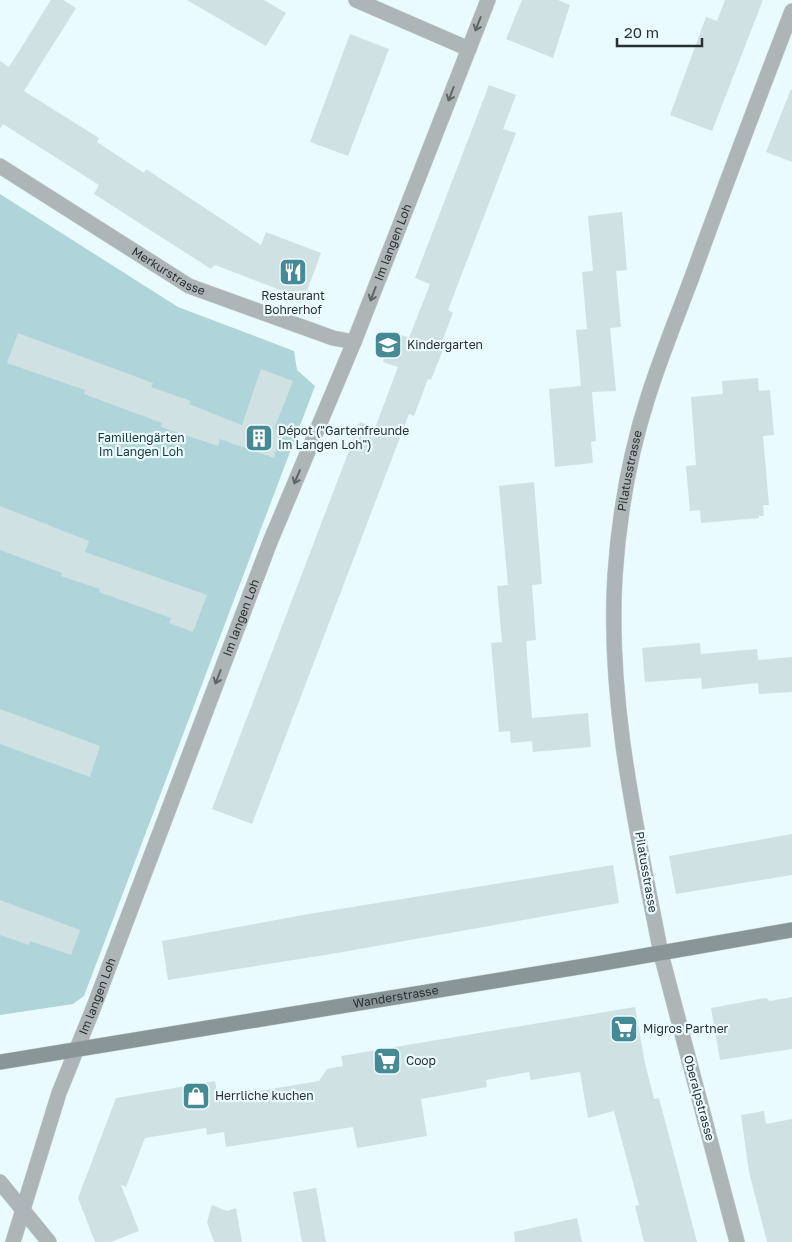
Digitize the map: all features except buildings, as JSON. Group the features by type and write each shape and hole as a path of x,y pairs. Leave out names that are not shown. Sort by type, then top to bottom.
{"street":[{"path":"356,0 468,48"},
{"name":"Im langen Loh","path":"13,1242 59,1093 270,542 354,342 488,0"},
{"name":"Pilatusstrasse","path":"661,954 628,772 618,690 614,637 615,574 624,505 648,398 792,11"},
{"name":"Merkurstrasse","path":"0,166 189,286 333,338 354,342"},
{"name":"Wanderstrasse","path":"0,1062 661,954 792,930"},
{"name":"Oberalpstrasse","path":"661,954 737,1242"},
{"path":"0,1182 49,1242"}],"green space":[{"name":"Familiengärten Im Langen Loh","path":"0,194 178,307 294,351 297,370 315,386 84,996 73,1004 0,1015"}],"place":[{"name":"Restaurant Bohrerhof","path":"293,272"},
{"name":"Kindergarten","path":"388,345"},
{"name":"Dépot (\"Gartenfreunde Im Langen Loh\")","path":"259,438"},
{"name":"Migros Partner","path":"624,1029"},
{"name":"Coop","path":"387,1061"},
{"name":"Herrliche kuchen","path":"196,1096"}]}
